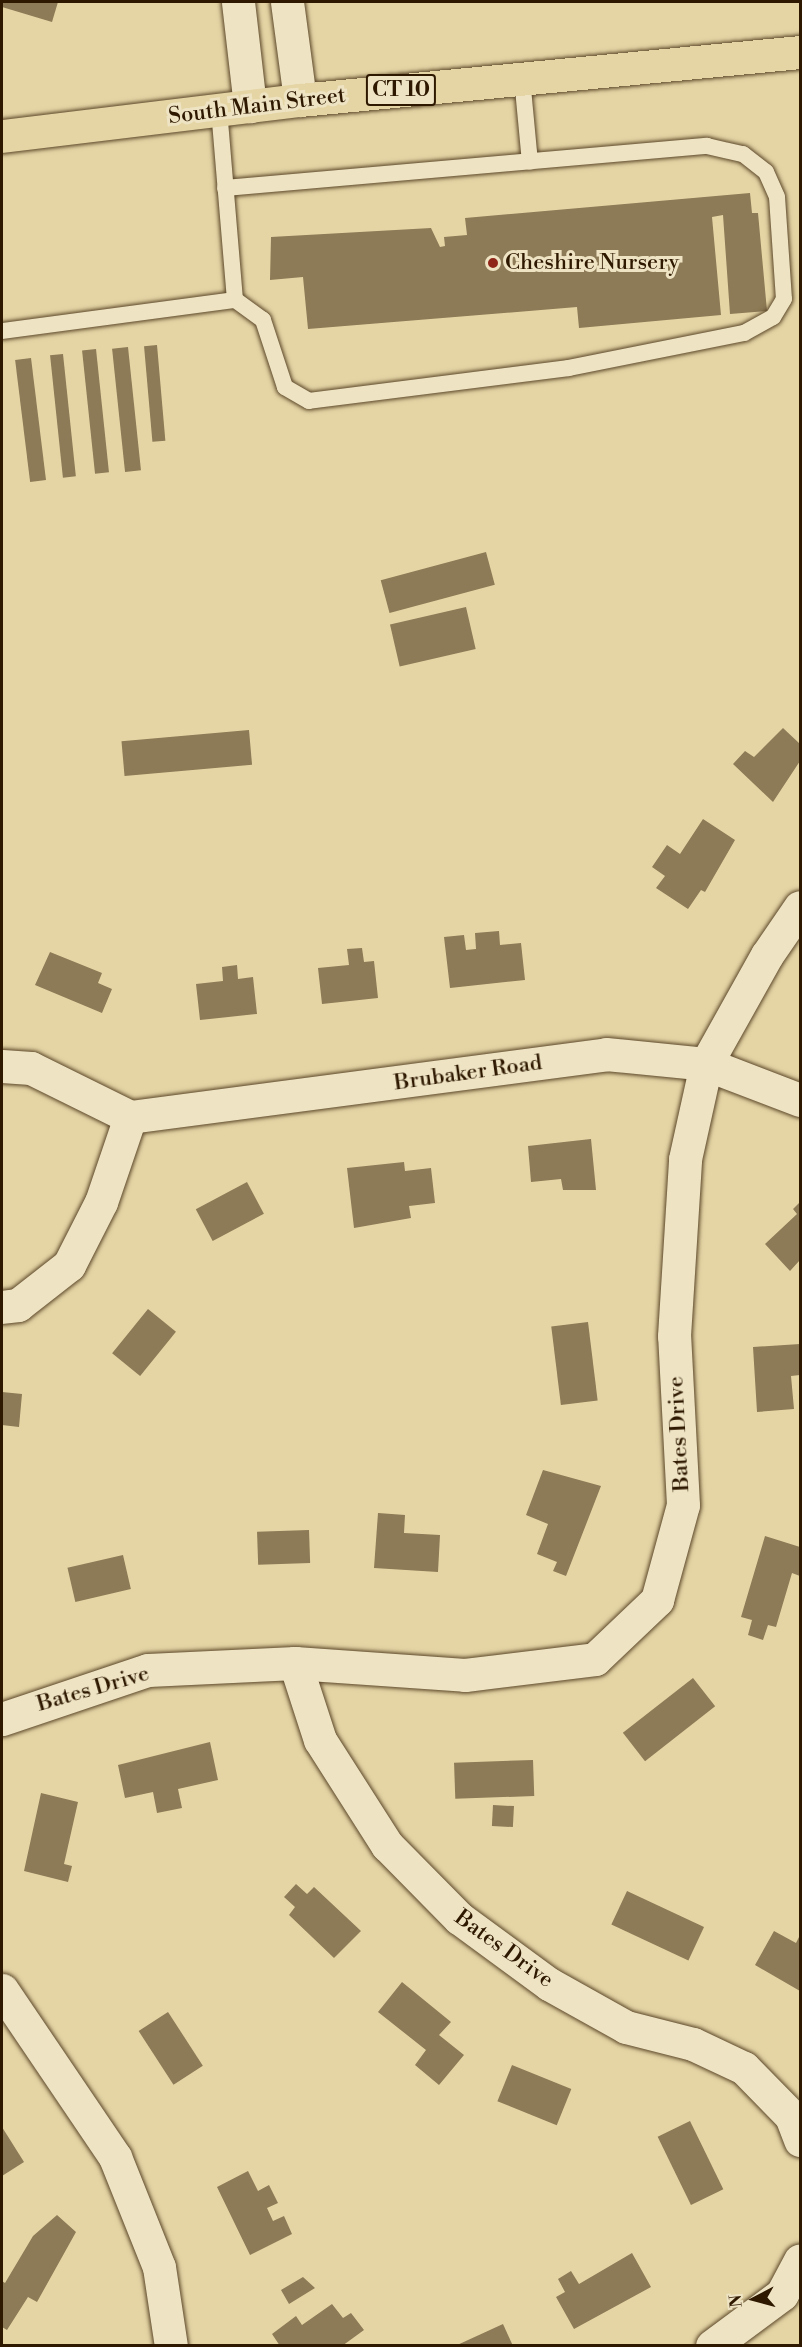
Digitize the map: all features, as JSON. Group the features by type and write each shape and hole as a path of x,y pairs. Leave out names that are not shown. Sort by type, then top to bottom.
{"highway":[{"name":"South Main Street","path":"2,136 300,100 801,52"}],"street":[{"path":"234,108 238,2"},
{"path":"287,2 300,100"},
{"name":"Bates Drive","path":"2,1719 148,1670 295,1663 465,1675 595,1659 657,1600 683,1505 674,1336 685,1159 706,1064 767,955 801,907"},
{"name":"Brubaker Road","path":"130,1117 606,1054 706,1064 801,1101"},
{"path":"2,1066 31,1068 130,1117 101,1202 69,1265 18,1305 2,1306"},
{"name":"Bates Drive","path":"295,1663 320,1740 387,1845 459,1918 549,1984 626,2027 693,2044 744,2068 791,2116 801,2140"},
{"path":"2,1990 115,2157 159,2267 171,2346"},
{"path":"712,2346 782,2294 801,2260"}],"lane":[{"path":"522,78 530,162"},
{"path":"234,108 225,188 235,300"},
{"path":"2,331 235,300 263,320 285,387 309,401 569,368 744,333 774,317 784,299 777,197 766,172 743,154 707,146 225,188"}],"building":[{"path":"2,2 58,2 52,22 2,7"},
{"name":"Cheshire Nursery","path":"750,193 752,213 758,213 767,311 730,314 723,215 712,217 721,315 579,328 577,307 308,329 303,277 270,280 271,237 431,228 440,247 445,246 444,237 467,235 465,218"},
{"path":"157,345 165,441 152,442 144,346"},
{"path":"128,347 141,470 125,472 112,349"},
{"path":"96,349 109,472 95,474 82,350"},
{"path":"63,354 76,476 63,478 50,355"},
{"path":"31,358 46,480 30,482 15,360"},
{"path":"486,552 495,585 390,613 381,580"},
{"path":"466,607 476,649 400,666 390,625"},
{"path":"783,728 800,744 800,761 773,802 733,764 745,751 754,757"},
{"path":"249,730 252,765 125,776 121,741"},
{"path":"703,819 735,840 705,892 701,890 688,909 656,888 665,876 652,867 667,845 680,854"},
{"path":"499,931 500,945 521,943 525,980 450,988 444,937 464,935 466,950 476,949 475,933"},
{"path":"362,948 364,962 374,961 378,998 322,1004 318,968 349,965 347,949"},
{"path":"50,952 102,973 98,983 112,989 102,1013 35,985"},
{"path":"237,965 238,979 253,977 257,1014 200,1020 196,984 223,981 222,967"},
{"path":"591,1139 596,1190 563,1190 561,1179 531,1182 528,1146"},
{"path":"404,1162 405,1171 431,1168 435,1203 409,1206 411,1218 354,1228 347,1168"},
{"path":"247,1182 264,1214 213,1241 196,1209"},
{"path":"800,1202 800,1260 790,1271 765,1244 797,1214 793,1209"},
{"path":"148,1309 176,1332 140,1376 112,1353"},
{"path":"588,1322 598,1400 561,1405 551,1327"},
{"path":"800,1344 800,1375 791,1376 794,1409 757,1412 753,1347"},
{"path":"2,1392 22,1394 19,1427 2,1425"},
{"path":"543,1470 601,1486 566,1576 553,1571 557,1562 537,1554 548,1524 526,1515"},
{"path":"378,1513 405,1515 404,1533 440,1535 438,1572 374,1568"},
{"path":"309,1530 310,1563 258,1565 257,1532"},
{"path":"765,1536 800,1547 800,1576 792,1573 776,1627 768,1625 763,1640 748,1635 752,1620 741,1617"},
{"path":"123,1555 131,1589 75,1602 67,1568"},
{"path":"693,1678 715,1706 645,1761 623,1733"},
{"path":"210,1742 218,1780 178,1789 182,1808 157,1813 153,1792 125,1798 118,1765"},
{"path":"533,1760 534,1796 455,1799 454,1763"},
{"path":"41,1793 78,1802 64,1864 72,1866 68,1882 24,1871"},
{"path":"493,1805 514,1806 513,1827 492,1826"},
{"path":"296,1884 307,1894 314,1887 361,1931 334,1958 289,1915 295,1907 284,1897"},
{"path":"627,1891 704,1927 688,1960 611,1925"},
{"path":"774,1931 796,1943 800,1935 800,1991 755,1965"},
{"path":"402,1982 451,2022 439,2035 464,2055 439,2085 415,2065 426,2050 378,2012"},
{"path":"168,2012 203,2066 174,2085 139,2031"},
{"path":"512,2065 571,2089 557,2125 497,2101"},
{"path":"690,2121 723,2189 691,2205 658,2137"},
{"path":"2,2127 24,2162 2,2176"},
{"path":"248,2171 258,2191 269,2185 278,2203 267,2208 273,2221 284,2216 292,2234 250,2255 217,2187"},
{"path":"57,2215 76,2232 37,2302 28,2297 7,2330 2,2327 2,2281 5,2283 33,2236"},
{"path":"632,2253 651,2287 574,2329 556,2297 565,2292 558,2279 571,2271 579,2284"},
{"path":"303,2277 315,2288 289,2304 281,2290"},
{"path":"332,2304 343,2318 351,2313 364,2330 342,2346 280,2346 272,2334 296,2316 302,2325"},
{"path":"503,2324 513,2346 455,2346"}],"place":[{"name":"Cheshire Nursery","path":"493,263"}]}
